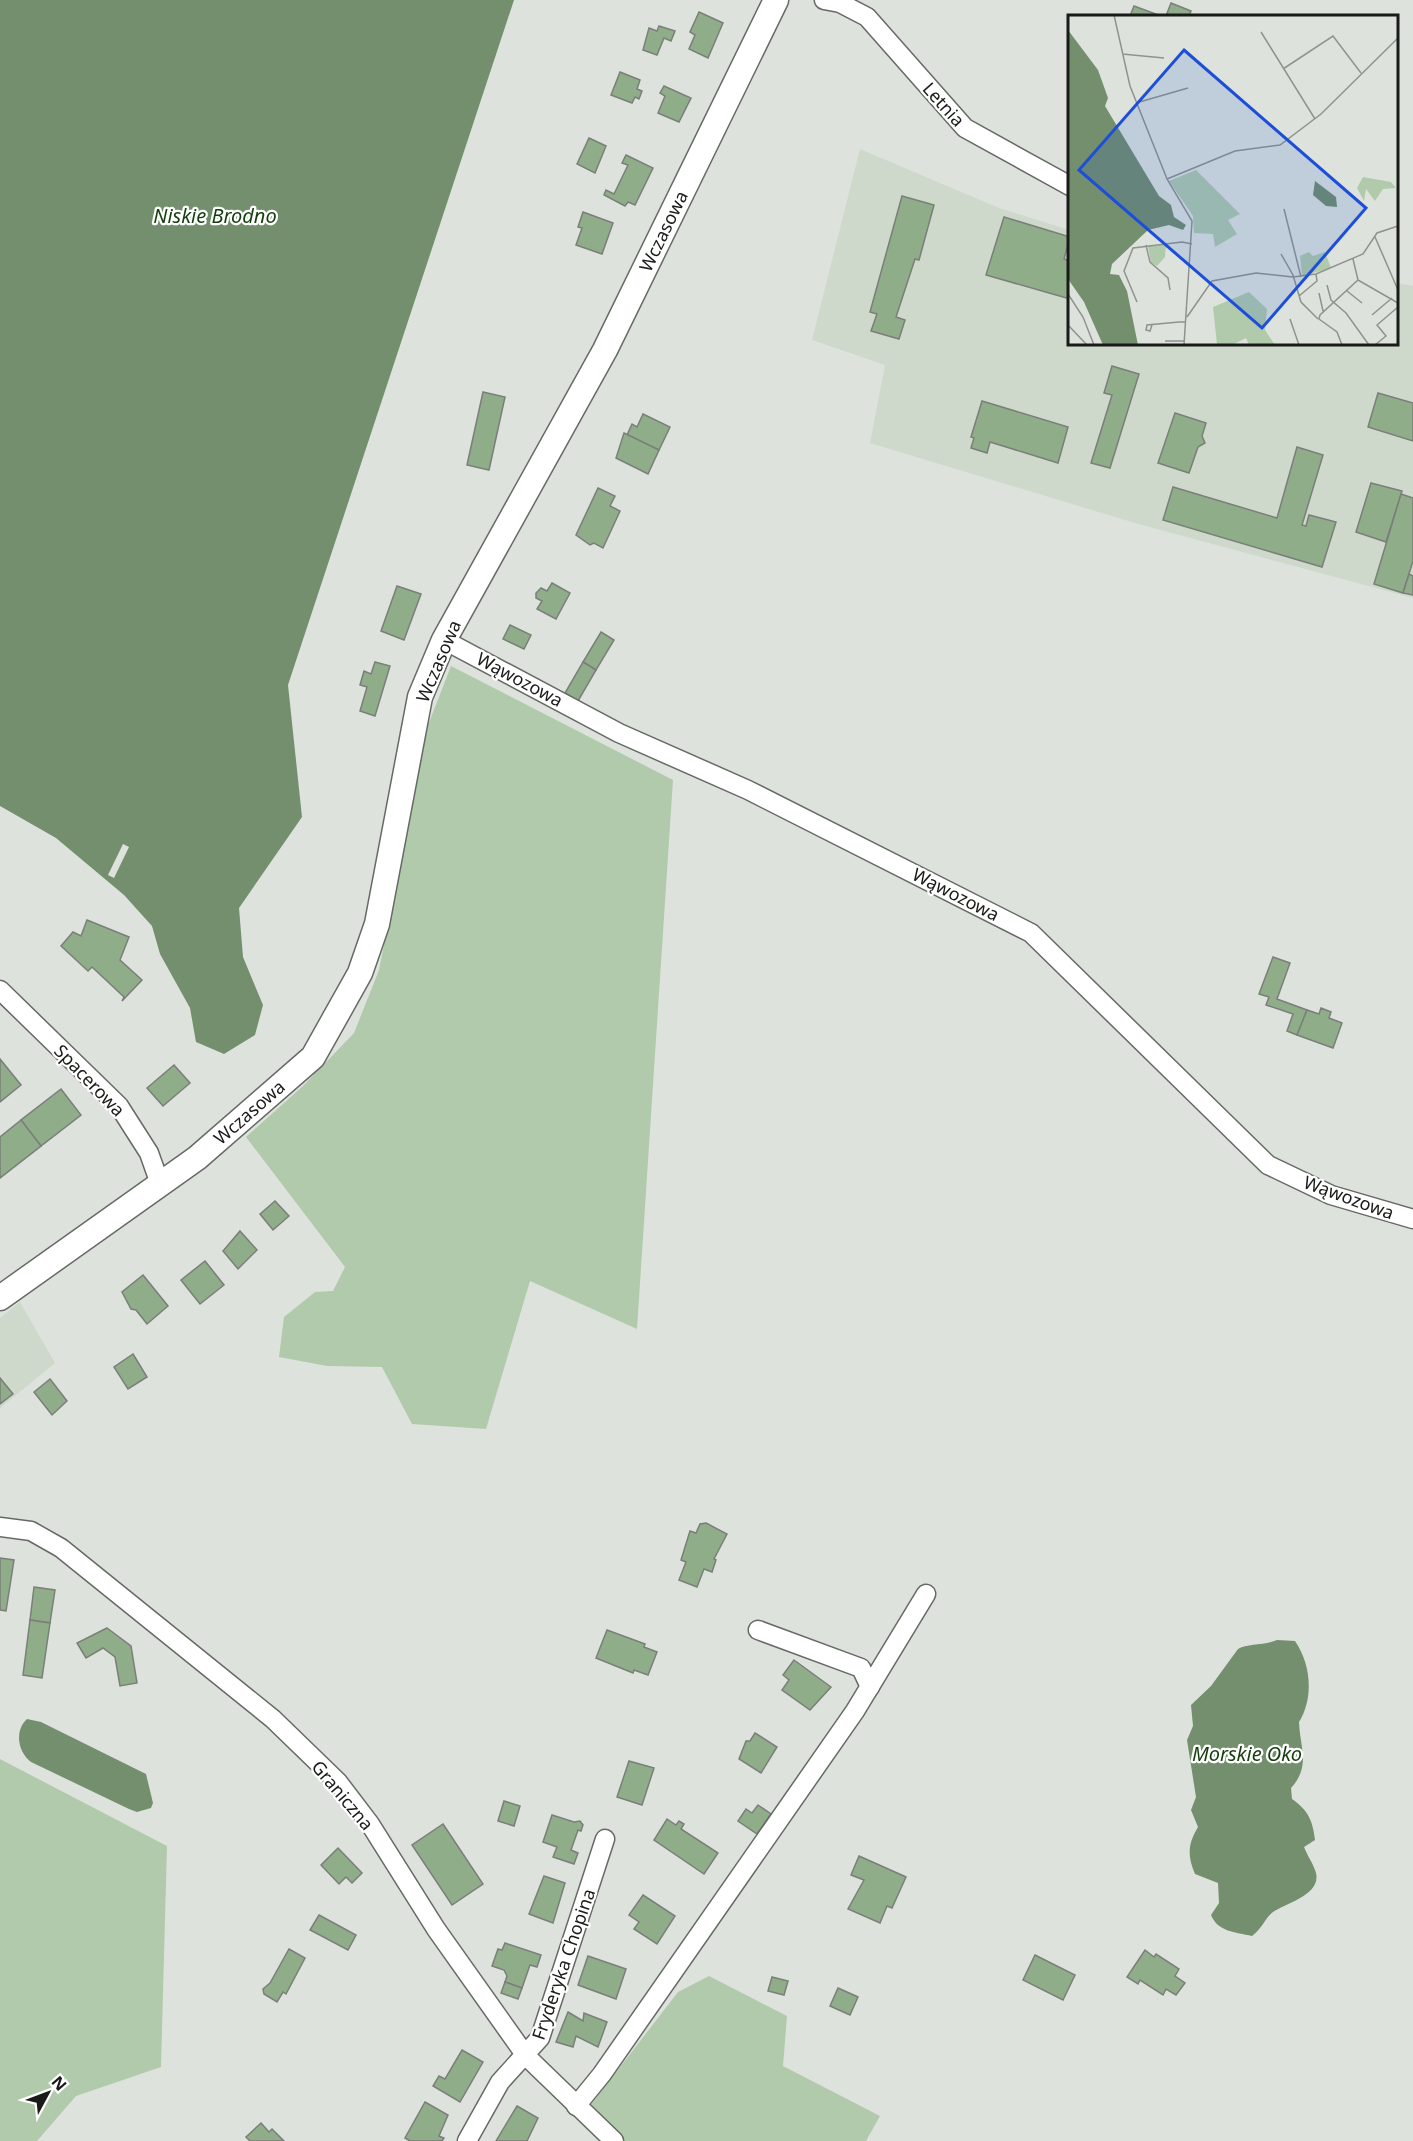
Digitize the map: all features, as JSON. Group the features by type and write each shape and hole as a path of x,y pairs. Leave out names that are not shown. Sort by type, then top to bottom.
{"street":[{"name":"Wczasowa","path":"0,1298 197,1158 313,1057 360,973 377,924 420,697 444,640 605,350 776,0"},
{"name":"Letnia","path":"824,0 840,3 867,17"},
{"name":"Letnia","path":"860,0 867,17 965,128 1068,185"},
{"name":"Wąwozowa","path":"444,640 619,733 748,790 1031,933 1268,1165 1331,1195 1413,1220"},
{"name":"Spacerowa","path":"0,990 119,1106 149,1153 160,1184"},
{"name":"Graniczna","path":"0,1527 31,1531 61,1548 273,1719 338,1782 370,1824 436,1929 526,2056 614,2141"},
{"path":"576,2106 602,2074 870,1687 926,1594"},
{"path":"759,1630 861,1668 870,1687"},
{"name":"Fryderyka Chopina","path":"467,2141 500,2082 540,2038 606,1839"}],"shaded area":[{"path":"860,149 999,208 1068,230 1068,345 1398,345 1398,283 1413,286 1413,598 1135,523 870,443 885,365 812,340"},
{"path":"451,666 673,780 637,1329 530,1281 486,1429 412,1424 382,1367 327,1366 279,1357 284,1317 315,1292 333,1291 345,1267 246,1137 303,1086 354,1033 379,970 428,725"},
{"path":"20,1302 55,1363 0,1408 0,1318"},
{"path":"0,1759 167,1846 161,2067 76,2096 37,2141 0,2141"},
{"path":"709,1976 787,2016 783,2066 880,2116 866,2141 620,2141 586,2111 678,1992"}],"water":[{"name":"Niskie Brodno","path":"0,0 514,0 288,685 302,817 239,908 243,957 263,1005 255,1035 224,1054 196,1042 190,1008 160,954 152,926 124,895 56,838 0,806"},
{"name":"Morskie Oko","path":"1277,1640 1295,1641 1304,1660 1309,1681 1307,1702 1299,1722 1303,1764 1291,1788 1292,1799 1309,1816 1313,1827 1315,1840 1304,1847 1315,1870 1316,1881 1308,1893 1273,1912 1252,1936 1228,1930 1214,1921 1211,1915 1219,1903 1218,1883 1195,1874 1192,1867 1190,1850 1198,1827 1191,1810 1196,1797 1187,1740 1193,1726 1191,1705 1211,1686 1238,1649"},
{"path":"27,1719 41,1722 146,1774 153,1803 151,1808 137,1812 129,1809 31,1762 23,1753 19,1741 20,1729"}],"pier":[{"path":"123,844 129,847 114,878 108,875"}],"building":[{"path":"1171,3 1191,11 1189,15 1166,15"},
{"path":"1134,6 1158,15 1130,15"},
{"path":"699,12 723,23 708,58 689,49 695,35 690,32"},
{"path":"659,26 675,31 671,41 664,38 657,55 643,50 649,28 657,31"},
{"path":"620,72 640,80 637,89 642,91 639,99 635,97 632,103 611,95"},
{"path":"664,86 691,98 679,122 658,113 665,96 660,93"},
{"path":"589,138 606,146 595,173 577,164"},
{"path":"626,155 653,168 635,205 628,202 625,206 604,195 606,190 614,194 628,165 622,163"},
{"path":"902,196 934,205 919,260 915,259 896,317 905,320 899,339 871,331 877,314 870,312"},
{"path":"583,212 613,223 602,254 576,245 582,228 578,227"},
{"path":"1004,217 1068,236 1064,259 1068,260 1068,298 986,275"},
{"path":"1112,366 1139,374 1110,468 1091,463 1112,395 1104,393"},
{"path":"483,392 505,397 489,470 467,465"},
{"path":"1378,393 1413,403 1413,441 1368,427"},
{"path":"982,401 1068,427 1058,463 990,442 987,453 971,448 974,438 971,437"},
{"path":"1175,413 1206,423 1202,436 1205,443 1198,447 1189,473 1158,463"},
{"path":"643,414 670,427 659,450 627,435 632,424 637,427"},
{"path":"624,433 659,450 648,474 616,458"},
{"path":"1297,447 1323,455 1302,525 1306,526 1309,515 1336,522 1322,567 1163,520 1173,487 1277,518"},
{"path":"1371,483 1402,491 1386,542 1356,532"},
{"path":"598,488 615,496 610,506 620,511 603,548 594,543 590,545 576,535"},
{"path":"1401,494 1413,498 1413,561 1403,593 1374,584"},
{"path":"1409,574 1413,576 1413,595 1403,593"},
{"path":"552,583 570,593 556,619 537,609 542,601 536,598 536,593 541,588 547,591"},
{"path":"397,586 421,594 404,640 381,631"},
{"path":"510,625 531,635 524,649 503,639"},
{"path":"601,632 614,640 596,670 583,662"},
{"path":"375,662 390,666 375,716 360,711 367,687 360,685 364,671 371,674"},
{"path":"583,662 596,670 578,701 565,693"},
{"path":"87,920 129,937 120,960 142,980 122,1001 124,997 92,967 88,971 61,946 73,932 81,936"},
{"path":"1273,957 1290,963 1277,999 1307,1010 1297,1035 1287,1031 1293,1014 1266,1005 1269,997 1259,994"},
{"path":"1321,1008 1331,1012 1329,1018 1342,1023 1333,1048 1297,1035 1307,1010 1319,1014"},
{"path":"0,1059 21,1085 0,1102"},
{"path":"174,1065 190,1083 163,1106 147,1088"},
{"path":"61,1089 81,1115 41,1146 21,1120"},
{"path":"21,1120 41,1146 0,1178 0,1137"},
{"path":"275,1201 289,1216 273,1230 260,1214"},
{"path":"240,1231 257,1250 238,1269 223,1251"},
{"path":"205,1261 224,1285 200,1304 181,1280"},
{"path":"143,1275 168,1306 147,1324 136,1310 131,1309 122,1292"},
{"path":"133,1354 147,1377 128,1389 114,1367"},
{"path":"0,1378 13,1394 0,1404"},
{"path":"50,1379 67,1401 52,1415 34,1392"},
{"path":"706,1523 727,1534 714,1559 716,1560 712,1572 704,1569 697,1587 679,1580 686,1562 681,1560 690,1531 696,1533 700,1524"},
{"path":"0,1558 14,1560 6,1611 0,1610"},
{"path":"34,1587 55,1590 50,1623 30,1620"},
{"path":"30,1620 50,1623 42,1678 23,1675"},
{"path":"107,1628 131,1646 137,1683 120,1686 115,1657 103,1648 86,1658 77,1643"},
{"path":"607,1630 645,1644 644,1647 657,1652 648,1675 634,1670 633,1673 596,1658"},
{"path":"794,1660 831,1687 810,1710 782,1690 789,1680 783,1675"},
{"path":"755,1733 777,1747 761,1773 739,1759 746,1741 750,1741"},
{"path":"629,1761 654,1768 642,1805 617,1797"},
{"path":"504,1801 520,1806 514,1826 498,1821"},
{"path":"758,1805 771,1814 757,1834 738,1821 746,1809 752,1813"},
{"path":"552,1815 574,1822 580,1821 583,1825 581,1831 578,1830 571,1850 578,1853 574,1864 553,1857 557,1847 543,1842"},
{"path":"667,1819 676,1825 679,1821 684,1824 681,1829 718,1853 704,1874 654,1840"},
{"path":"443,1824 483,1884 452,1905 412,1845"},
{"path":"338,1848 362,1873 352,1883 346,1877 339,1884 321,1865"},
{"path":"859,1856 906,1877 892,1908 887,1906 880,1923 848,1909 864,1880 851,1875"},
{"path":"544,1876 565,1883 553,1923 529,1914"},
{"path":"643,1895 675,1916 657,1944 634,1929 639,1922 629,1915"},
{"path":"319,1915 356,1935 348,1950 310,1930"},
{"path":"505,1943 541,1955 537,1967 530,1965 522,1988 505,1982 507,1976 504,1970 492,1966 498,1949 502,1950"},
{"path":"289,1949 305,1958 286,1994 283,1992 277,2002 264,1994 263,1989 270,1983"},
{"path":"1145,1950 1154,1957 1156,1954 1179,1969 1175,1976 1185,1983 1176,1995 1166,1989 1163,1995 1140,1980 1138,1984 1127,1977"},
{"path":"1035,1955 1075,1975 1063,2000 1023,1980"},
{"path":"588,1956 626,1969 616,1999 578,1985"},
{"path":"772,1977 788,1981 784,1995 768,1991"},
{"path":"505,1982 522,1988 518,1999 501,1993"},
{"path":"838,1988 858,1997 850,2015 830,2006"},
{"path":"568,2012 583,2021 584,2013 607,2022 598,2047 576,2036 573,2047 556,2042"},
{"path":"462,2050 483,2062 460,2102 433,2086 439,2076 445,2079"},
{"path":"425,2102 448,2115 439,2136 444,2138 442,2141 410,2141 405,2138"},
{"path":"517,2106 538,2118 527,2141 496,2141"},
{"path":"261,2123 269,2132 272,2129 284,2141 250,2141 246,2137"}]}
